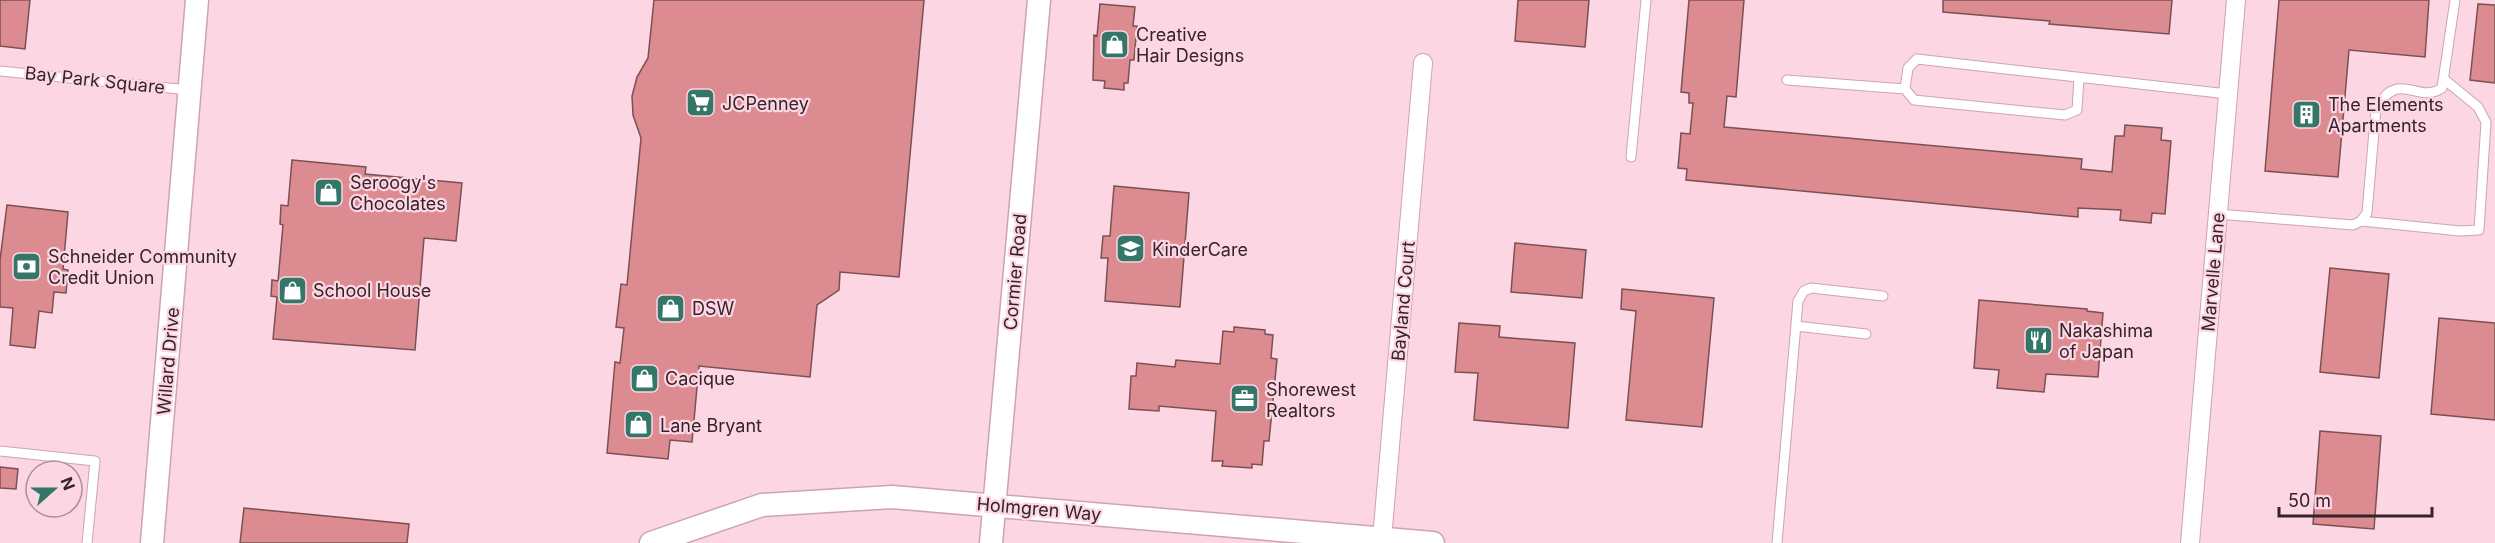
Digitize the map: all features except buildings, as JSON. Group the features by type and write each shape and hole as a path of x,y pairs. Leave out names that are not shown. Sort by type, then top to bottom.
{"street":[{"name":"Willard Drive","path":"152,543 197,0"},
{"name":"Cormier Road","path":"991,543 1039,0"},
{"name":"Marvelle Lane","path":"2190,543 2236,0"},
{"name":"Bayland Court","path":"1382,539 1423,63"},
{"name":"Holmgren Way","path":"651,543 762,505 892,498 1433,543"}],"lane":[{"path":"1631,156 1646,0"},
{"path":"2218,214 2353,225 2361,220 2367,213 2376,108 2384,93 2393,88 2435,93 2442,88 2455,0"},
{"path":"1905,89 1908,68 1917,59 2228,94"},
{"name":"Bay Park Square","path":"0,71 189,90"},
{"path":"1787,80 1905,89 1914,100 2065,115 2077,110 2079,78"},
{"path":"2361,220 2460,231 2479,230 2486,122 2478,107 2445,80"},
{"path":"1777,543 1798,302 1804,291 1811,288 1883,296"},
{"path":"1796,326 1866,334"},
{"path":"0,451 95,461 87,543"}],"place":[{"name":"Creative Hair Designs","path":"1115,44"},
{"name":"JCPenney","path":"701,103"},
{"name":"The Elements Apartments","path":"2307,114"},
{"name":"Seroogy's Chocolates","path":"329,192"},
{"name":"KinderCare","path":"1131,249"},
{"name":"Schneider Community Credit Union","path":"27,266"},
{"name":"School House","path":"292,290"},
{"name":"DSW","path":"671,308"},
{"name":"Nakashima of Japan","path":"2038,340"},
{"name":"Cacique","path":"644,378"},
{"name":"Shorewest Realtors","path":"1245,399"},
{"name":"Lane Bryant","path":"639,425"}]}
